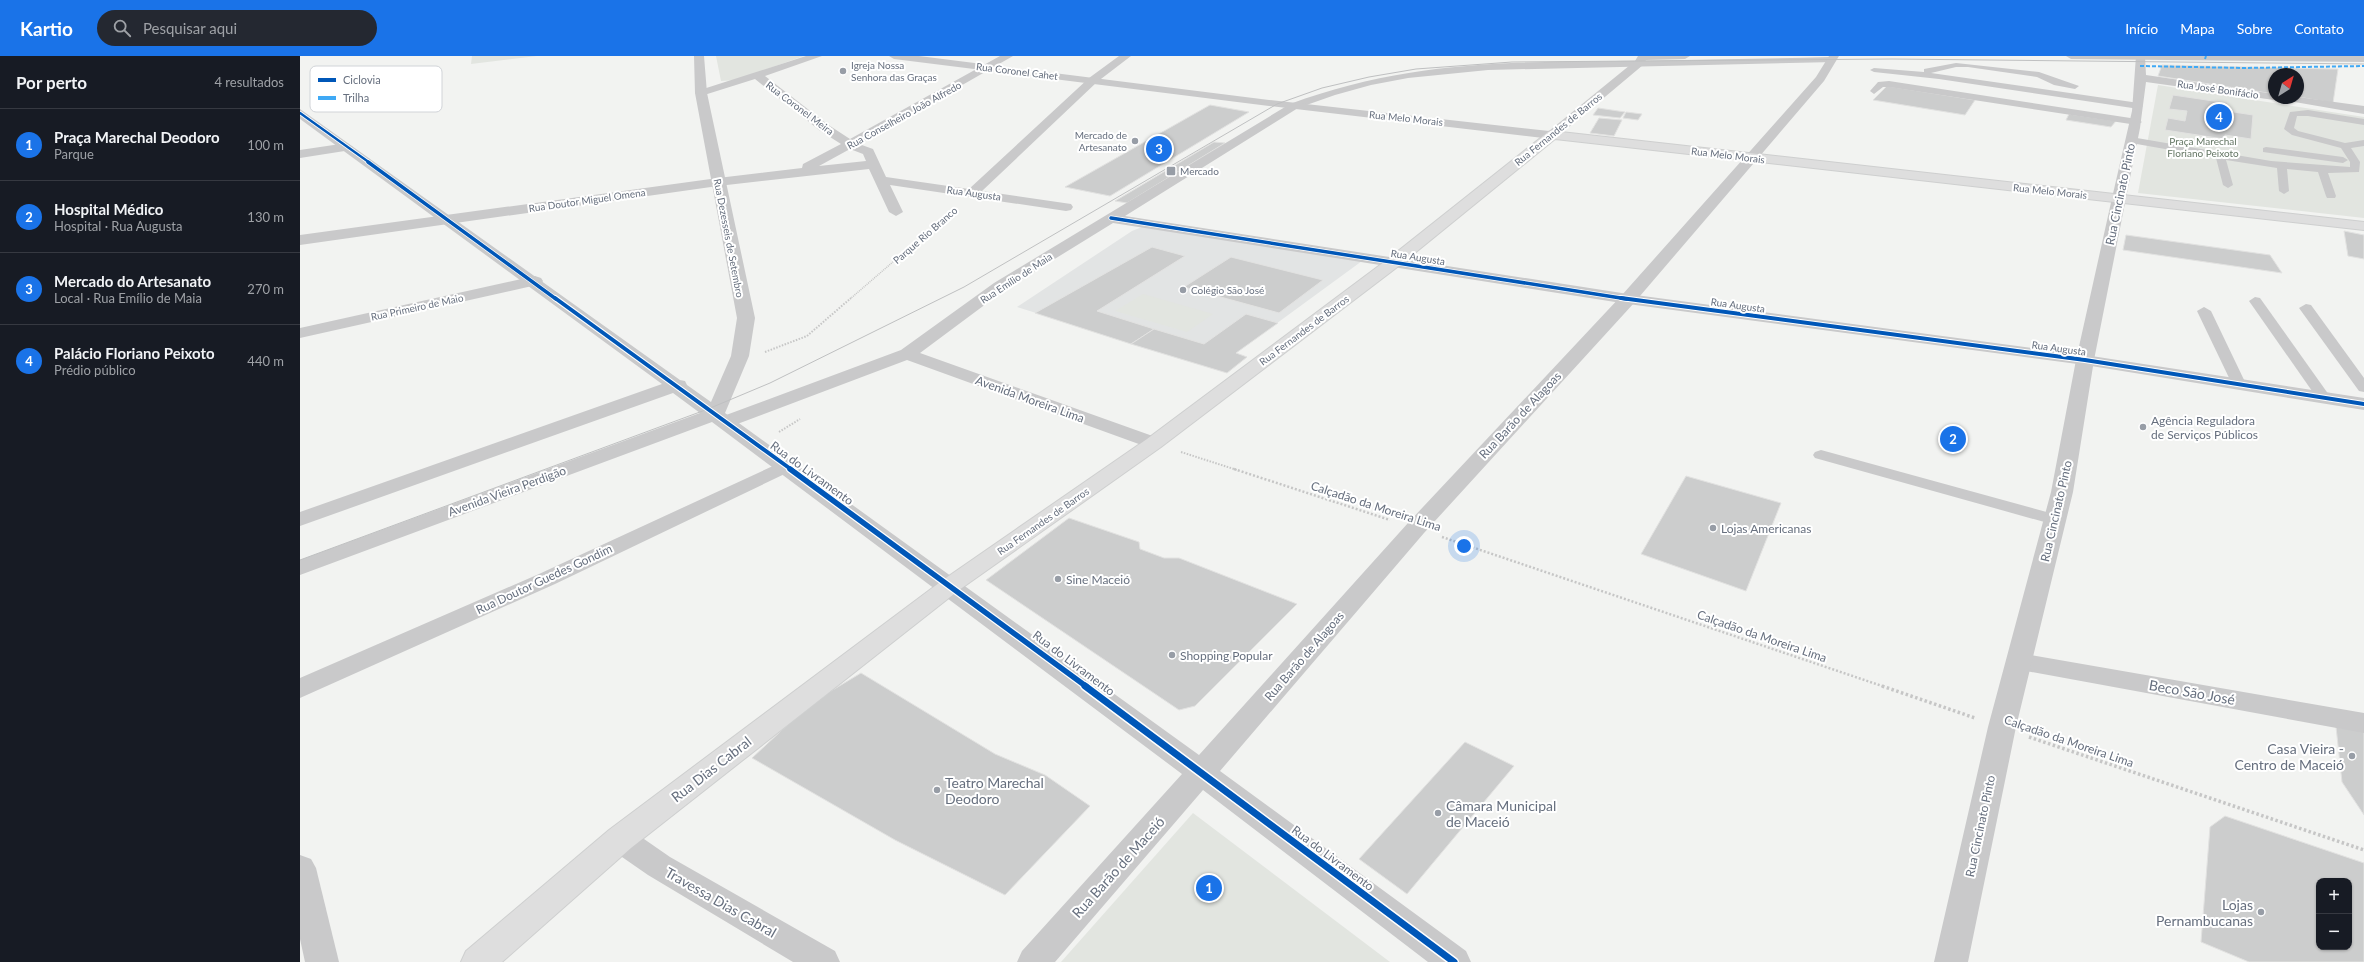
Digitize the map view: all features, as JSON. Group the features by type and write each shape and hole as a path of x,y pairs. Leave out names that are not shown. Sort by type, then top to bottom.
{"main road":[{"name":"Rua Melo Morais","path":"1552,135 2364,226"},
{"name":"Rua Fernandes de Barros","path":"951,585 1154,443 1394,262 1552,135"},
{"name":"Rua Dias Cabral","path":"478,962 620,839 951,585"}],"street":[{"name":"Rua Dezesseis de Setembro","path":"699,56 701,93 746,318 739,363 716,415"},
{"path":"701,93 758,76 816,56"},
{"name":"Rua Coronel Cahet","path":"894,56 1093,80"},
{"name":"Rua Conselheiro João Alfredo","path":"799,172 851,145 1008,56"},
{"path":"974,192 1093,80 1126,56"},
{"path":"1396,66 1499,57 1640,60 1685,56"},
{"path":"2072,56 2364,59"},
{"path":"2322,56 2348,60"},
{"name":"Rua Cincinato Pinto","path":"1951,962 2002,728 2062,492 2085,360 2118,198 2131,140 2137,122 2137,98 2141,80 2140,57"},
{"path":"1294,106 1354,85 1410,74 1517,65 1640,60 1832,58"},
{"name":"Rua Barão de Alagoas","path":"1203,772 1416,528 1628,299 1820,79 1832,58"},
{"name":"Rua Fernandes de Barros","path":"1552,135 1640,60"},
{"name":"Rua Coronel Meira","path":"758,76 823,127 851,145 868,152 896,212"},
{"name":"Rua Melo Morais","path":"1093,80 1294,106 1552,135"},
{"name":"Rua José Bonifácio","path":"2141,80 2161,81 2268,96"},
{"path":"2304,101 2364,110"},
{"name":"Rua Emílio de Maia","path":"716,415 907,354 1000,286 1294,106"},
{"name":"Rua do Livramento","path":"300,113 535,281 678,385 716,415 951,585 1203,772 1454,962"},
{"path":"300,154 347,147"},
{"name":"Rua Doutor Miguel Omena","path":"300,240 718,182 874,164"},
{"name":"Rua Augusta","path":"881,180 974,192 1066,207"},
{"name":"Rua Augusta","path":"1111,218 1628,299 2085,360 2364,404"},
{"name":"Rua Primeiro de Maio","path":"300,332 535,281"},
{"name":"Avenida Moreira Lima","path":"907,354 1154,443"},
{"path":"300,519 678,385"},
{"name":"Avenida Vieira Perdigão","path":"300,568 716,415"},
{"name":"Rua Doutor Guedes Gondim","path":"300,689 547,579 786,466"},
{"name":"Beco São José","path":"2019,662 2364,723"},
{"name":"Rua Barão de Maceió","path":"1034,962 1203,772"},
{"name":"Travessa Dias Cabral","path":"620,839 659,866 823,962"},
{"path":"300,868 322,962"}],"lane":[{"path":"2084,87 2057,83 2039,76 1968,65 1956,65 1922,72 1877,70 2137,98"},
{"path":"1874,91 1881,84 1889,84 2137,122"},
{"path":"2131,140 2282,164 2322,169 2355,170 2355,162 2346,148 2295,133 2289,129 2293,114 2308,113 2364,122"},
{"path":"2288,142 2346,148 2364,143"},
{"path":"2254,148 2355,162"},
{"path":"2220,155 2228,185"},
{"path":"2282,164 2284,191"},
{"path":"2322,169 2331,196"},
{"path":"2255,301 2324,398"},
{"path":"2306,308 2364,388"},
{"path":"2204,311 2239,384"},
{"path":"1821,455 2055,520"}],"shaded area":[{"name":"Colégio São José","path":"1142,227 1362,261 1236,353 1247,357 1227,373 1017,307 1132,231"}],"green space":[{"path":"472,56 537,56 471,64"},
{"path":"716,56 804,56 736,80 721,81"},
{"name":"Praça Marechal Floriano Peixoto","path":"2158,85 2268,102 2268,104 2280,104 2364,117 2364,218 2138,193"},
{"path":"1143,294 1213,314 1187,332 1115,311"},
{"path":"1193,813 1390,962 1061,962"}],"building":[{"path":"2162,65 2294,68 2268,68 2268,93 2158,76"},
{"path":"2304,68 2338,69 2333,103 2304,98"},
{"path":"1887,86 1975,100 1965,115 1873,100"},
{"path":"2173,95 2227,103 2227,111 2253,115 2251,139 2225,135 2224,139 2165,130 2168,118 2185,121 2187,111 2169,109"},
{"path":"1210,105 1249,112 1110,196 1065,187"},
{"path":"1598,108 1625,112 1620,118 1593,115"},
{"path":"1626,112 1642,114 1638,120 1623,118"},
{"path":"2069,114 2116,121 2111,127 2066,120"},
{"path":"1599,118 1622,120 1614,136 1590,133"},
{"name":"Mercado","path":"1214,142 1225,143 1127,203 1115,201"},
{"path":"2344,231 2364,235 2364,259 2348,256"},
{"path":"2126,235 2270,255 2282,273 2123,250"},
{"path":"1152,247 1185,256 1097,311 1154,329 1131,344 1035,313"},
{"path":"1231,257 1323,280 1279,313 1184,287"},
{"path":"1246,314 1278,323 1236,353 1247,357 1227,373 1131,344 1154,329 1204,344"},
{"name":"Lojas Americanas","path":"1686,476 1781,503 1746,591 1641,554"},
{"name":"Shopping Popular","path":"1069,518 1139,542 1140,549 1164,558 1179,558 1297,604 1195,706 1179,710 986,580"},
{"path":"861,673 995,754 1045,775 1090,806 1005,895 895,840 752,758 811,703"},
{"name":"Casa Vieira - Centro de Maceió","path":"2336,727 2364,731 2364,815 2342,782"},
{"name":"Câmara Municipal de Maceió","path":"1465,742 1514,766 1407,894 1359,859"},
{"name":"Lojas Pernambucanas","path":"2225,816 2364,863 2364,962 2249,962 2201,942 2210,827"}],"tram line":[{"path":"300,560 708,409 770,383 964,287 1277,104 1322,88 1369,77 1416,69 1512,62 1892,59 2364,64"}],"marked path":[{"path":"2140,66 2244,68 2364,66"}],"cycle path":[{"path":"300,113 879,534 1311,854 1454,962"},
{"path":"1111,218 1628,299 2085,360 2364,404"}],"place":[{"name":"Igreja Nossa Senhora das Graças","path":"843,71"},
{"name":"Palácio Floriano Peixoto","path":"2219,117"},
{"name":"Mercado de Artesanato","path":"1135,141"},
{"name":"Mercado do Artesanato","path":"1159,149"},
{"name":"Mercado","path":"1171,171"},
{"name":"Colégio São José","path":"1183,290"},
{"name":"Agência Reguladora de Serviços Públicos","path":"2143,427"},
{"name":"Hospital Médico","path":"1953,439"},
{"name":"Lojas Americanas","path":"1713,528"},
{"name":"Sine Maceió","path":"1058,579"},
{"name":"Shopping Popular","path":"1172,655"},
{"name":"Casa Vieira - Centro de Maceió","path":"2352,756"},
{"name":"Teatro Marechal Deodoro","path":"937,790"},
{"name":"Câmara Municipal de Maceió","path":"1438,813"},
{"name":"Praça Marechal Deodoro","path":"1209,888"},
{"name":"Lojas Pernambucanas","path":"2261,912"}]}
